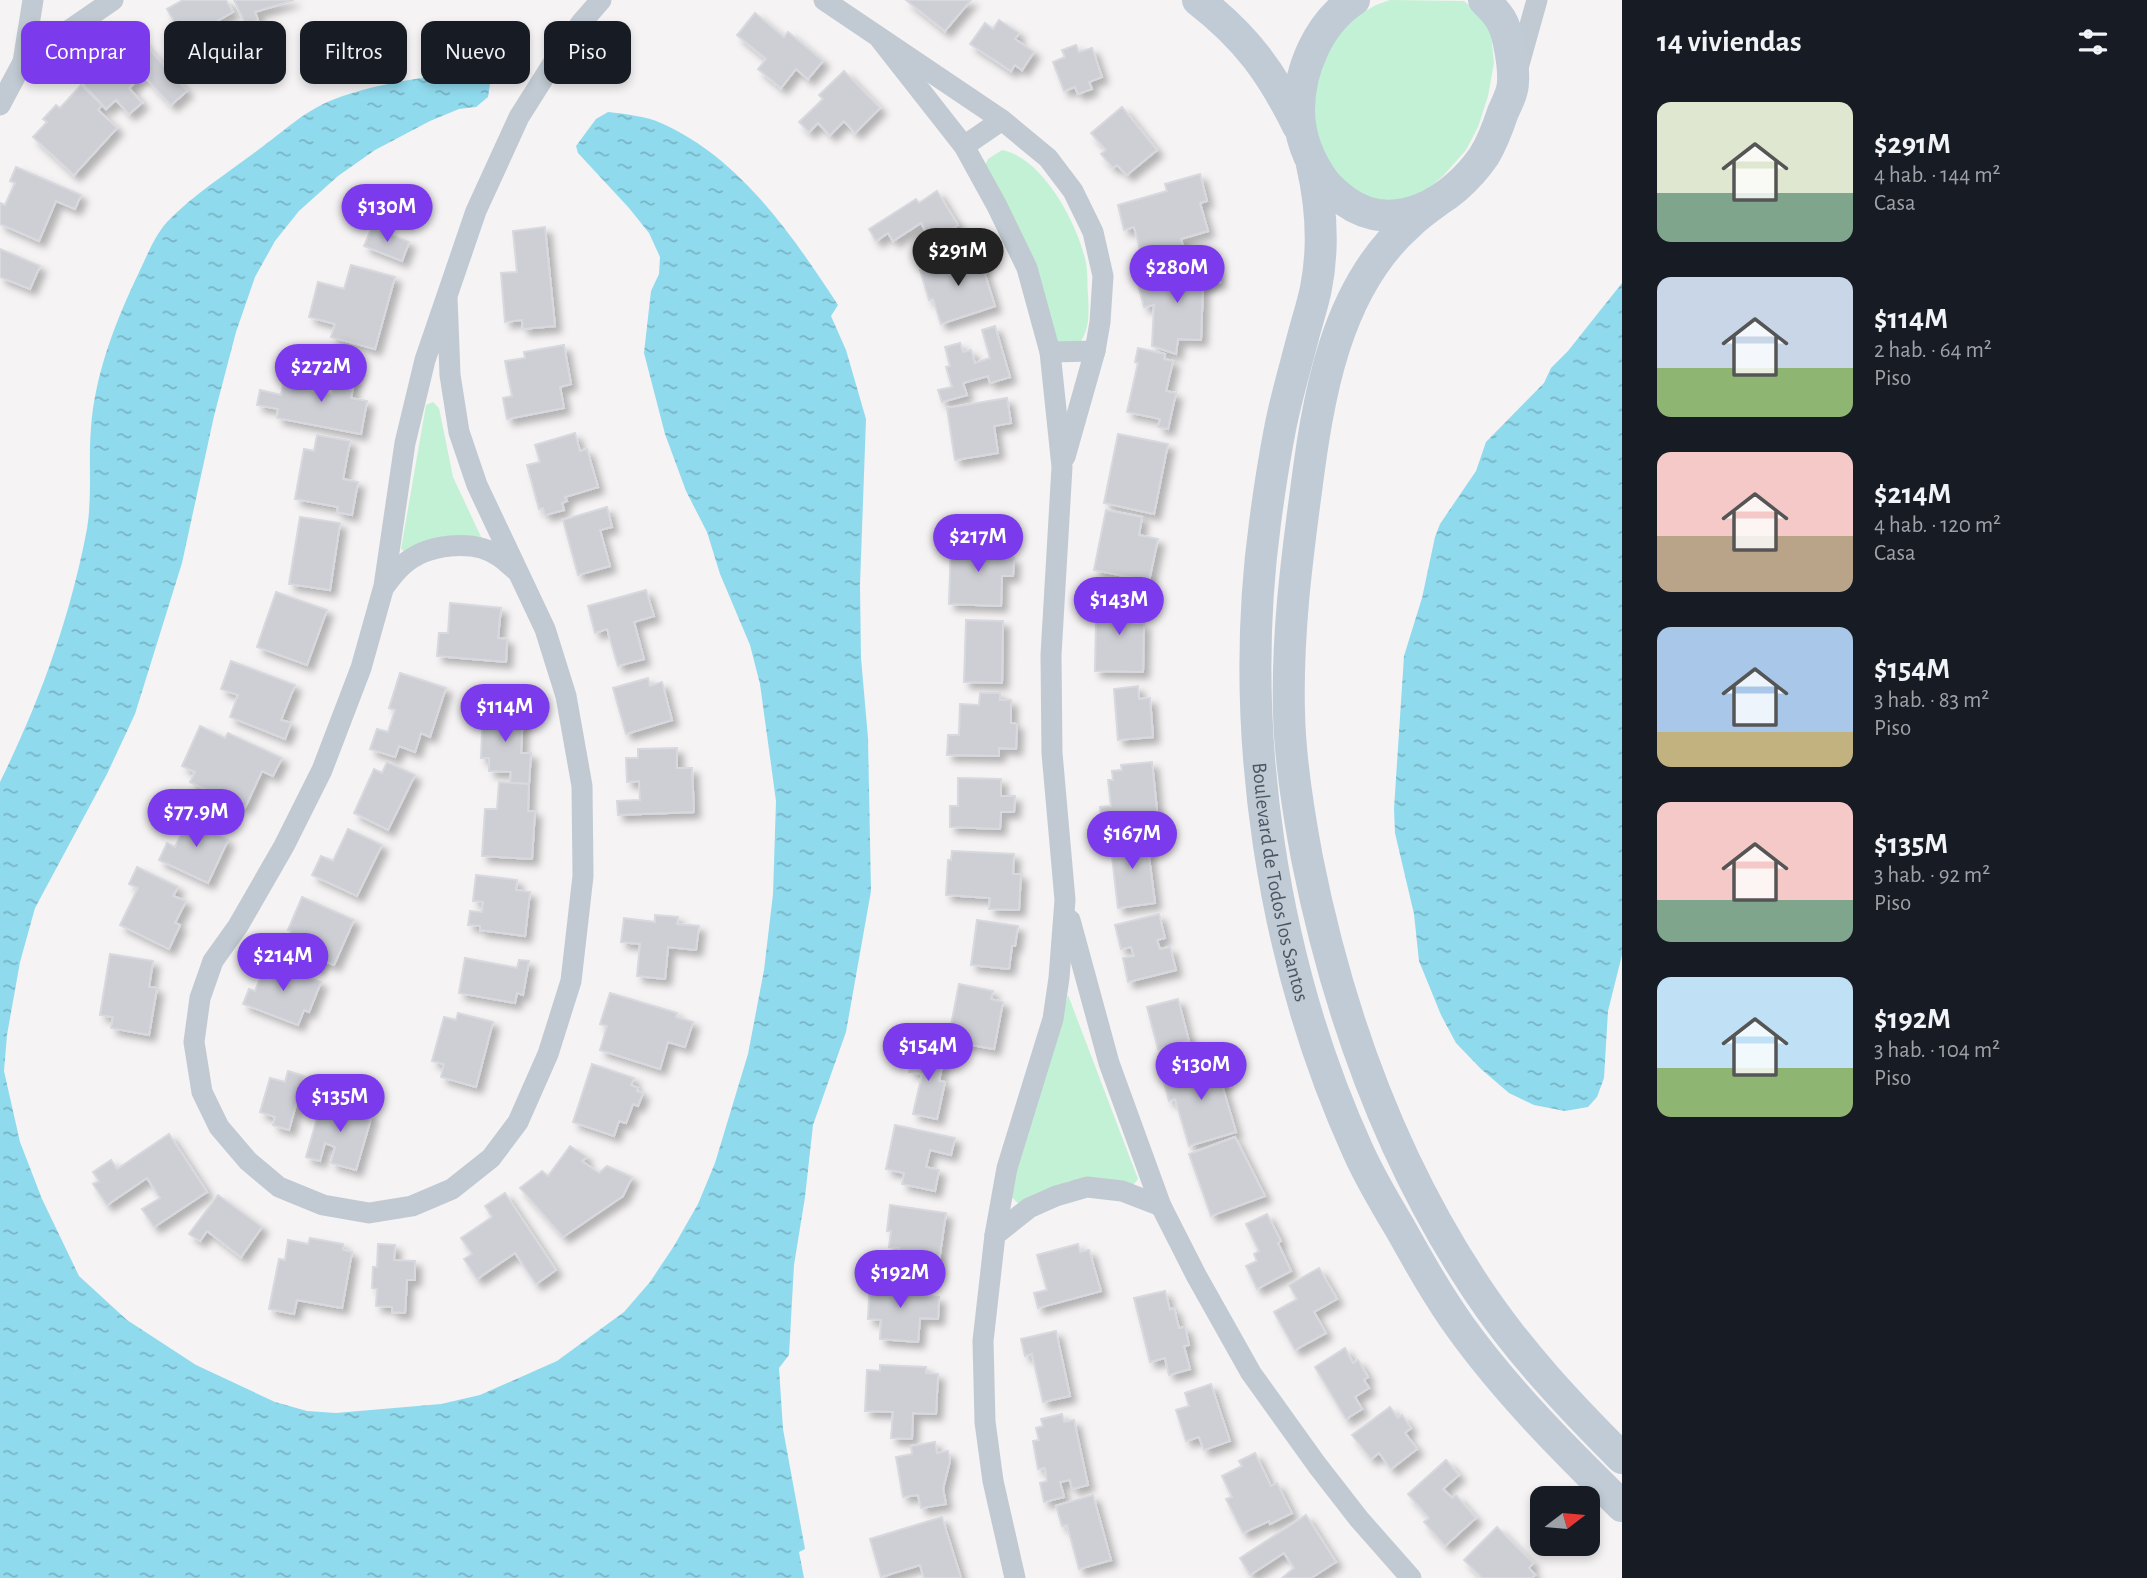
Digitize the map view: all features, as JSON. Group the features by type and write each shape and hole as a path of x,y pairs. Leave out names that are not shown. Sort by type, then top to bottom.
{"street":[{"path":"30,21 33,0"},
{"path":"83,21 113,0"},
{"path":"447,297 450,375 460,432 477,485 545,629 566,696 582,786 583,876 571,981 548,1054 518,1122 491,1158 452,1189 412,1206 369,1213 323,1205 279,1187 248,1161 219,1127 202,1091 194,1042 200,998 213,961 238,926 284,846 322,770 361,668 384,586 405,443 425,360 476,211 519,117 555,60 601,0"},
{"path":"824,0 1002,120 1048,158 1073,191 1093,232 1103,276 1095,351 1062,467"},
{"path":"1198,0 1222,19 1261,61 1299,127 1312,164 1331,191 1356,209 1384,216 1412,213 1436,202"},
{"path":"1299,127 1299,98 1307,61 1323,31 1354,0"},
{"path":"1484,0 1503,22 1510,48 1514,84"},
{"path":"1514,84 1537,0"},
{"path":"880,39 964,146 997,205 1027,268 1050,352 1062,467 1051,667 1052,753 1065,900 1109,1063 1161,1206 1218,1317 1251,1374 1350,1508 1410,1578"},
{"path":"0,105 21,66"},
{"name":"Boulevard de Todos los Santos","path":"1514,84 1499,126 1484,155 1463,179 1408,224 1390,244 1360,285 1348,308 1326,379 1312,447 1293,588 1289,713 1293,774 1320,918 1331,956 1364,1063 1411,1172 1446,1241 1479,1292 1556,1390 1622,1458"},
{"path":"964,146 1002,120"},
{"name":"Boulevard de Todos los Santos","path":"1312,164 1318,191 1320,223 1316,288 1280,430 1265,526 1257,620 1256,696 1262,786 1272,860 1290,953 1310,1026 1358,1153 1422,1267 1461,1327 1509,1388 1552,1437 1622,1507"},
{"path":"1050,352 1095,351"},
{"path":"384,586 403,565 419,554 461,545 499,556 521,575"},
{"path":"1015,1578 993,1481 985,1422 983,1341 995,1235 1007,1168 1053,1019 1065,900"},
{"path":"995,1235 1029,1208 1087,1187 1122,1191 1161,1206"}],"green space":[{"path":"1390,0 1464,1 1483,17 1491,33 1494,63 1488,96 1478,127 1466,150 1427,190 1391,205 1361,198 1329,168 1313,133 1311,96 1333,40 1353,18"},
{"path":"1002,150 1017,156 1044,179 1067,212 1082,247 1086,263 1089,309 1086,329 1077,346 1063,347 1052,339 984,167 988,159"},
{"path":"433,402 439,408 453,477 482,539 408,554 401,549 426,405"},
{"path":"1068,995 1138,1179 1131,1188 1069,1181 1019,1204 1008,1194"}],"water":[{"path":"421,78 421,84 490,84 488,97 476,107 459,109 430,121 375,150 338,176 299,211 275,241 255,277 236,332 214,416 182,563 135,714 107,774 35,908 20,962 7,1035 4,1071 20,1142 42,1199 79,1276 127,1320 196,1365 275,1402 307,1411 336,1413 441,1404 480,1395 557,1361 624,1312 650,1282 674,1246 698,1204 715,1163 748,1054 764,970 773,894 776,801 760,684 750,645 720,574 707,532 686,491 665,434 644,353 651,291 659,274 660,257 649,233 578,153 576,146 596,119 608,112 655,121 689,138 716,156 762,201 802,252 838,305 831,316 846,350 866,419 860,585 861,658 868,738 871,891 846,1032 813,1125 794,1265 789,1355 779,1368 783,1429 805,1549 799,1552 804,1578 0,1578 0,782 28,722 51,661 79,566 89,508 93,407 102,366 124,306 159,232 188,202 309,112 342,96 382,85 407,84 407,81"},
{"path":"1622,283 1622,955 1608,1011 1604,1078 1597,1097 1588,1107 1565,1111 1534,1105 1509,1093 1481,1069 1456,1043 1441,1015 1419,961 1414,914 1395,833 1394,809 1404,656 1422,598 1435,537 1440,524 1476,471 1486,442 1544,383 1551,368 1568,351"}],"building":[{"path":"183,0 226,0 233,12 217,21 174,21 167,9"},
{"path":"234,0 294,0 255,12 256,21 244,21"},
{"path":"906,0 971,0 945,31"},
{"path":"755,13 784,37 788,32 823,61 808,79 796,69 781,88 758,69 766,59 737,35"},
{"path":"999,20 1019,33 1015,39 1034,52 1022,70 1015,65 1011,71 970,44 985,23 993,29"},
{"path":"1076,45 1079,52 1092,48 1102,77 1089,82 1092,89 1078,94 1075,87 1064,91 1053,62 1065,57 1062,50"},
{"path":"150,50 164,66 164,84 181,84 187,91 171,105 150,82"},
{"path":"844,71 880,108 855,133 844,121 830,135 818,123 809,132 799,122 823,99 819,95"},
{"path":"133,84 129,88 142,103 129,114 116,100 106,109 84,85"},
{"path":"81,85 102,105 98,110 117,128 74,175 33,137 47,122 43,119 56,105 60,108"},
{"path":"1122,107 1157,150 1127,175 1117,165 1113,168 1101,154 1106,150 1091,133"},
{"path":"16,167 81,195 75,209 56,201 39,241 0,224 0,203 5,205 15,183 10,181"},
{"path":"1200,174 1207,201 1200,203 1208,231 1181,239 1184,250 1143,261 1134,227 1124,230 1118,205 1167,191 1165,184"},
{"path":"937,191 958,225 932,242 921,223 893,241 888,233 876,241 869,229 916,199 919,203"},
{"path":"372,227 409,242 402,261 364,246"},
{"path":"545,227 555,326 523,329 522,320 505,322 501,273 517,272 513,231"},
{"path":"0,249 40,266 30,289 0,277"},
{"path":"978,252 995,306 941,324 933,299 929,300 920,270"},
{"path":"351,265 395,277 375,349 331,337 335,324 309,317 318,282 344,289"},
{"path":"1205,265 1206,270 1217,268 1220,282 1203,285 1201,340 1178,339 1176,354 1152,346 1154,305 1144,307 1137,280"},
{"path":"995,326 1010,377 990,383 988,376 963,383 967,395 942,402 938,390 952,387 946,367 950,366 945,347 960,343 963,352 971,350 975,363 990,358 982,330"},
{"path":"564,345 571,384 560,387 564,408 507,419 503,398 512,396 505,361 525,358 524,352"},
{"path":"1138,348 1165,354 1164,359 1173,361 1166,391 1176,393 1168,429 1158,427 1160,419 1127,412 1138,363 1135,362"},
{"path":"338,363 357,367 351,398 367,401 361,434 277,418 278,409 257,405 260,390 281,395 283,385 332,394"},
{"path":"1007,398 1011,423 994,426 998,453 955,460 947,408"},
{"path":"575,433 580,451 587,449 598,487 565,497 567,501 562,503 564,510 545,515 543,508 539,509 527,465 540,462 535,445"},
{"path":"1118,434 1168,444 1154,514 1104,503"},
{"path":"317,435 350,441 343,479 358,482 352,515 337,512 338,507 295,499 304,449 314,451"},
{"path":"607,507 612,527 600,530 610,566 578,575 563,520"},
{"path":"1106,510 1142,517 1139,535 1158,539 1149,581 1094,570"},
{"path":"300,517 340,523 330,590 289,584"},
{"path":"951,542 1003,544 1003,557 1014,558 1013,576 1002,576 1001,606 949,604"},
{"path":"646,590 654,616 634,622 644,659 618,666 607,629 595,633 588,606"},
{"path":"276,592 327,610 307,665 257,647"},
{"path":"1105,594 1135,595 1134,623 1144,623 1143,672 1095,671 1096,622 1104,622"},
{"path":"450,603 501,608 498,638 507,639 506,662 437,656 439,633 448,633"},
{"path":"966,620 1003,621 1002,683 964,682"},
{"path":"231,661 295,685 281,720 291,723 285,739 230,717 238,695 221,689"},
{"path":"400,673 446,688 430,737 421,733 415,752 399,746 395,757 370,749 377,729 388,732 395,710 389,708"},
{"path":"648,678 650,686 662,682 672,720 626,734 613,688"},
{"path":"1138,686 1139,699 1150,698 1153,737 1118,740 1114,689"},
{"path":"980,693 1000,693 1000,700 1011,700 1011,723 1017,724 1016,749 999,748 999,756 947,755 948,735 959,735 960,704 979,705"},
{"path":"483,709 523,711 521,753 531,753 529,784 510,783 511,772 489,771 489,758 481,758"},
{"path":"200,726 225,738 228,733 282,758 273,776 262,771 245,808 190,782 195,772 182,766"},
{"path":"677,748 677,768 692,768 694,812 618,815 617,801 640,800 639,781 627,782 626,758 638,758 638,749"},
{"path":"387,762 415,775 388,830 354,813 374,769 382,773"},
{"path":"1152,762 1158,820 1150,820 1151,831 1103,836 1100,807 1111,806 1108,780 1113,780 1112,771 1122,770 1121,765"},
{"path":"958,778 1001,779 1001,796 1015,796 1014,812 1001,812 1000,829 950,827 950,806 958,806"},
{"path":"499,782 529,784 528,811 535,811 532,859 482,856 485,809 497,809"},
{"path":"194,808 211,816 205,829 228,840 208,883 159,860 167,843 175,847"},
{"path":"348,829 382,845 357,896 312,875 321,856 333,861"},
{"path":"1146,834 1155,903 1118,908 1110,839"},
{"path":"952,851 1014,854 1013,874 1021,874 1019,910 989,909 990,898 946,895 948,860 951,860"},
{"path":"137,867 178,887 173,896 186,901 175,923 180,925 169,949 120,925 138,888 129,884"},
{"path":"476,875 517,880 516,890 530,892 525,936 480,930 480,926 468,925 470,911 482,912 483,902 473,901"},
{"path":"302,897 354,920 334,965 322,960 318,968 282,952"},
{"path":"1159,914 1165,938 1157,940 1160,949 1170,947 1176,970 1128,982 1123,958 1134,956 1131,947 1121,949 1115,925"},
{"path":"655,915 678,917 677,924 699,926 696,950 668,947 665,979 637,976 640,944 621,942 624,918 655,922"},
{"path":"977,920 1018,926 1009,969 971,965"},
{"path":"110,954 153,961 149,987 157,988 149,1035 111,1028 113,1017 100,1015"},
{"path":"465,958 517,968 519,960 529,961 523,995 517,993 515,1003 459,993"},
{"path":"267,961 321,982 309,1012 304,1010 298,1025 243,1004 249,989 255,991"},
{"path":"959,984 993,991 991,999 1003,1002 994,1049 948,1041"},
{"path":"610,993 677,1013 676,1017 693,1022 685,1047 668,1042 660,1069 600,1050 607,1026 600,1024"},
{"path":"1178,999 1189,1041 1158,1049 1147,1007"},
{"path":"458,1013 493,1022 476,1087 441,1077 444,1064 432,1061 444,1017 456,1020"},
{"path":"914,1049 944,1056 939,1081 945,1082 937,1119 913,1114 922,1074 909,1072"},
{"path":"1218,1059 1225,1084 1222,1085 1236,1132 1189,1146 1175,1099 1169,1101 1162,1076"},
{"path":"592,1064 634,1078 631,1085 643,1093 638,1106 633,1104 626,1123 619,1121 614,1136 573,1122"},
{"path":"288,1071 304,1076 289,1130 273,1125 275,1117 260,1112 270,1078 285,1082"},
{"path":"322,1101 372,1115 356,1170 331,1163 335,1147 325,1143 320,1161 306,1157"},
{"path":"895,1125 955,1138 951,1155 930,1150 926,1167 939,1170 935,1191 902,1184 904,1173 886,1169"},
{"path":"169,1134 207,1192 154,1227 142,1209 160,1198 147,1178 107,1205 93,1184 99,1181 93,1172 111,1160 117,1169"},
{"path":"1235,1137 1265,1196 1211,1216 1189,1154"},
{"path":"570,1146 587,1157 582,1161 599,1173 607,1166 632,1177 623,1196 563,1237 520,1188 542,1171 548,1176"},
{"path":"505,1193 556,1270 536,1284 515,1253 477,1279 464,1259 472,1254 461,1238 492,1217 485,1206"},
{"path":"218,1195 262,1227 241,1257 207,1231 200,1241 189,1234"},
{"path":"890,1205 946,1213 937,1275 896,1268 899,1248 889,1247 891,1231 887,1231"},
{"path":"1267,1214 1281,1241 1278,1243 1291,1271 1257,1289 1246,1266 1257,1261 1254,1254 1259,1251 1246,1224"},
{"path":"310,1238 343,1244 343,1250 352,1252 342,1308 297,1300 294,1314 269,1309 279,1259 285,1260 288,1240 308,1244"},
{"path":"378,1244 395,1245 394,1260 415,1261 415,1280 407,1280 405,1313 392,1312 392,1307 376,1306 377,1289 372,1288 373,1267 377,1267"},
{"path":"1078,1244 1080,1252 1089,1250 1101,1291 1038,1308 1034,1293 1047,1290 1037,1255"},
{"path":"1319,1268 1337,1299 1314,1312 1326,1333 1295,1350 1274,1312 1297,1299 1289,1285"},
{"path":"870,1281 917,1285 916,1295 939,1297 938,1319 920,1318 918,1342 880,1339 881,1320 868,1319"},
{"path":"1165,1291 1170,1310 1174,1308 1179,1328 1185,1327 1189,1345 1184,1346 1190,1369 1169,1375 1165,1358 1150,1362 1134,1298"},
{"path":"1056,1331 1070,1396 1043,1402 1032,1354 1025,1356 1021,1339"},
{"path":"1345,1348 1353,1363 1358,1360 1368,1377 1364,1380 1369,1388 1355,1397 1362,1409 1346,1419 1315,1367"},
{"path":"880,1365 926,1367 926,1373 938,1374 936,1414 913,1413 912,1439 891,1438 893,1412 865,1411 867,1370 880,1371"},
{"path":"1211,1384 1230,1441 1204,1450 1199,1437 1186,1441 1176,1410 1189,1406 1185,1393"},
{"path":"1390,1407 1398,1418 1402,1415 1411,1428 1405,1433 1417,1449 1391,1469 1379,1453 1371,1459 1352,1435"},
{"path":"1062,1414 1064,1422 1074,1420 1088,1485 1072,1489 1070,1480 1060,1482 1064,1497 1044,1502 1040,1483 1047,1481 1045,1468 1038,1469 1033,1441 1039,1440 1036,1428 1043,1426 1041,1419"},
{"path":"935,1442 937,1453 948,1451 950,1461 943,1489 946,1504 921,1508 918,1495 903,1497 896,1457 912,1454 911,1446"},
{"path":"1255,1453 1271,1486 1277,1483 1292,1513 1243,1533 1226,1499 1232,1497 1222,1476 1242,1466 1239,1461"},
{"path":"1446,1460 1459,1475 1443,1489 1452,1498 1456,1495 1476,1518 1445,1546 1424,1522 1429,1518 1408,1494"},
{"path":"1093,1495 1111,1560 1079,1569 1067,1525 1062,1526 1056,1506"},
{"path":"1306,1515 1336,1562 1311,1578 1282,1578 1294,1568 1284,1553 1250,1575 1240,1558"},
{"path":"942,1517 961,1578 924,1578 920,1565 881,1577 870,1539"},
{"path":"1497,1527 1533,1563 1529,1568 1535,1575 1532,1578 1482,1578 1464,1560"}]}
